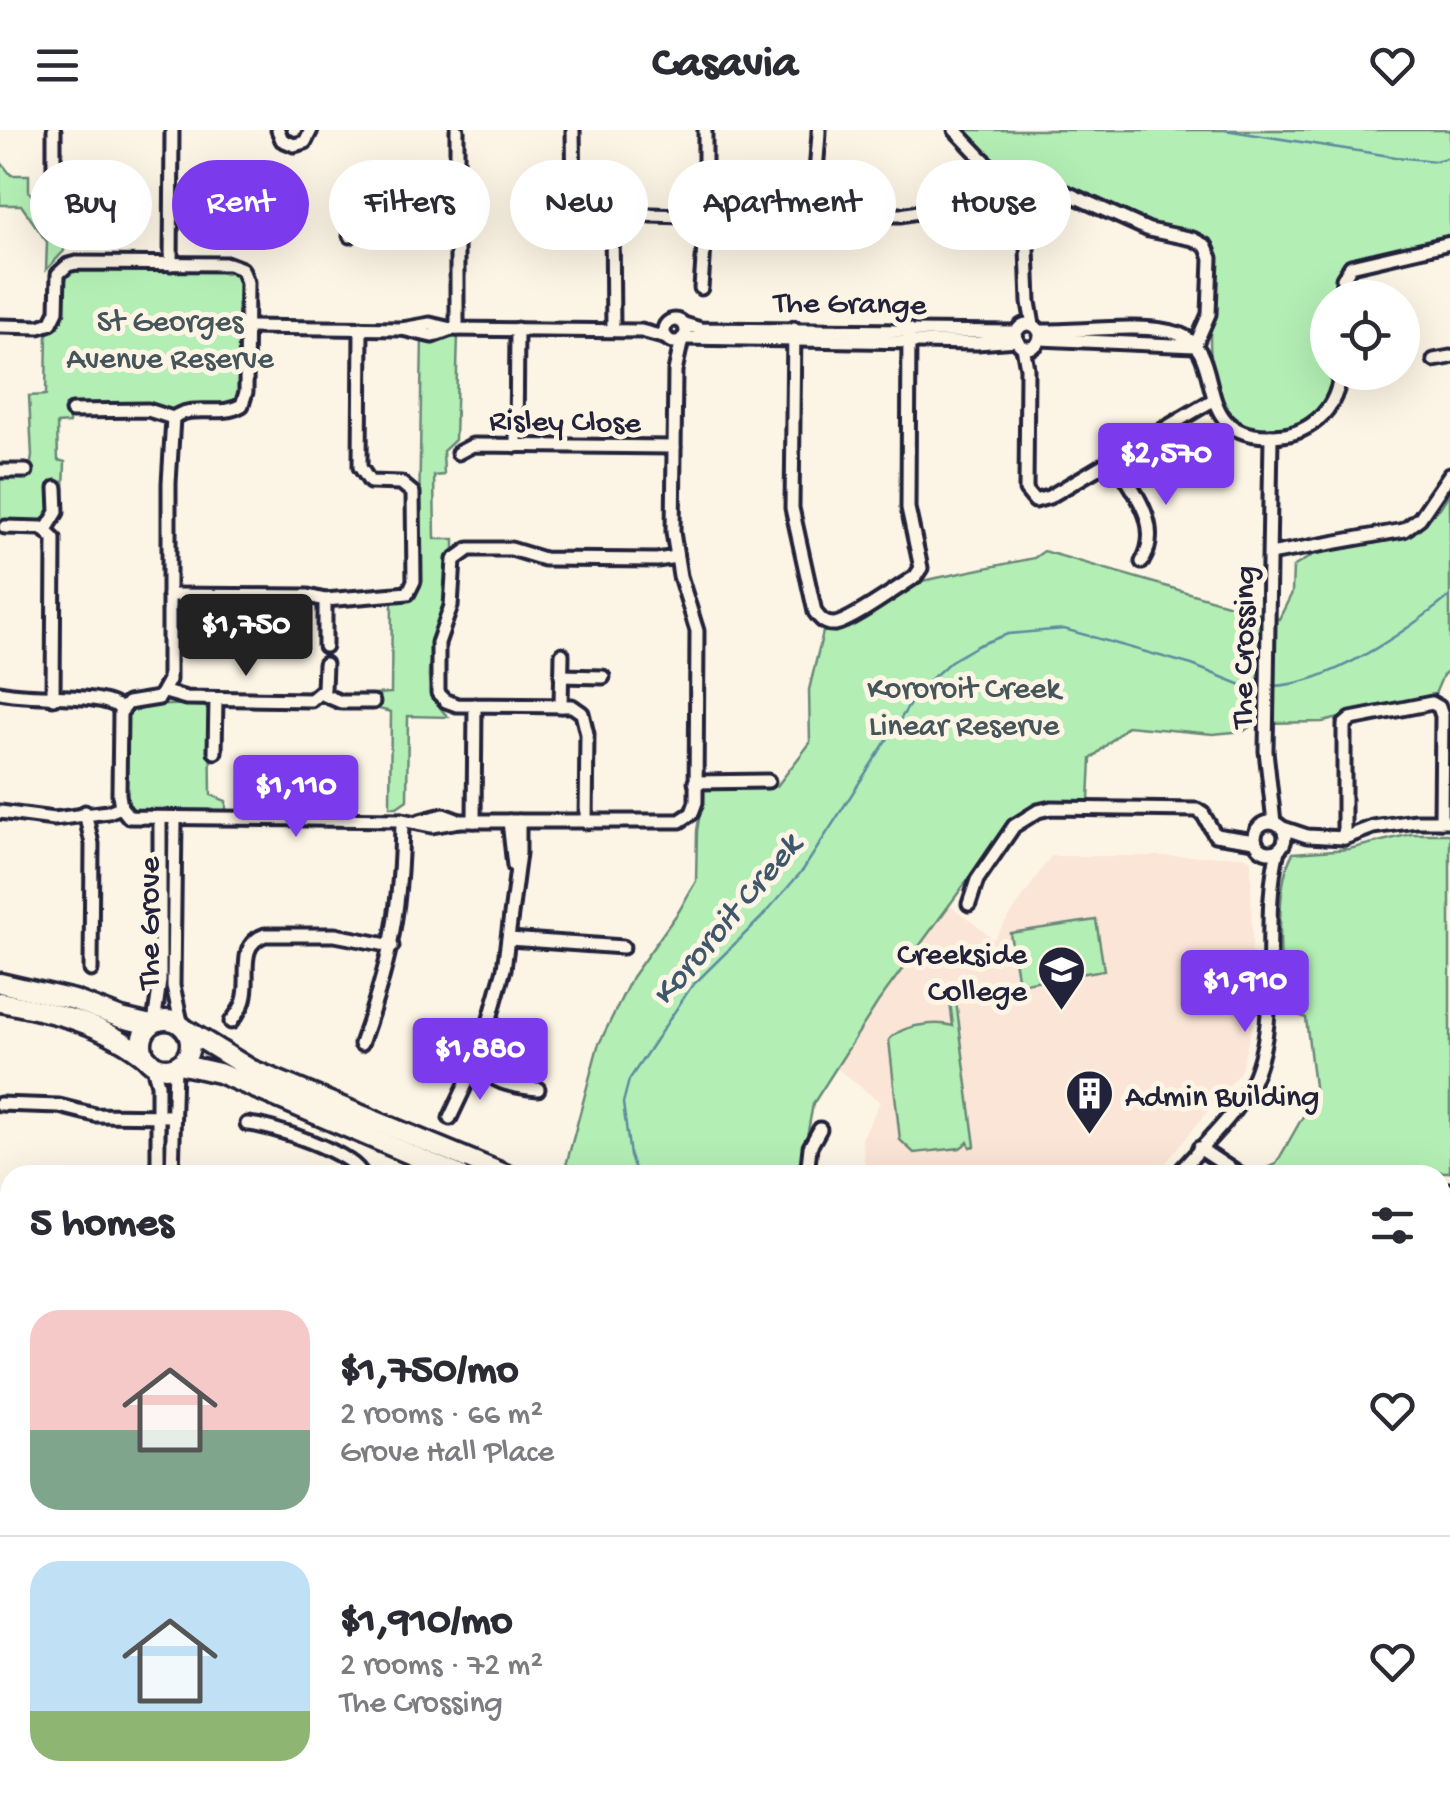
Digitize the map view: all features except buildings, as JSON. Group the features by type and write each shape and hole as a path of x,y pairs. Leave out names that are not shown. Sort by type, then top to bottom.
{"main road":[{"path":"0,983 74,1000 121,1018 153,1024 168,1020 250,1069 483,1165"},
{"path":"0,1002 96,1026 163,1067 176,1065 218,1073 436,1165"},
{"path":"151,1062 143,1038 153,1024"},
{"path":"176,1065 189,1052 189,1036 183,1027"}],"street":[{"path":"54,130 54,160"},
{"path":"171,264 172,130"},
{"path":"278,130 282,140 294,146 305,142 311,130"},
{"path":"573,130 573,160"},
{"path":"705,130 706,160"},
{"path":"819,130 818,197 822,210 830,214 900,216 916,213"},
{"path":"955,130 984,160"},
{"path":"458,132 458,160"},
{"path":"1071,195 1148,230 1193,239 1206,246 1211,258 1209,314 1195,346 1213,400 1231,425 1245,432 1271,436 1294,434 1323,415 1338,390"},
{"path":"1342,280 1351,266 1450,244"},
{"path":"454,329 457,250"},
{"path":"612,250 613,330"},
{"path":"701,288 704,250"},
{"path":"1027,250 1026,490 1030,498 1044,500 1213,400"},
{"path":"0,326 50,323 57,311 58,274 68,265 229,264 242,269 247,282 246,392 242,405 232,410 186,411 173,418 148,410 72,411"},
{"name":"The Grange","path":"640,331 678,320 709,334 794,342 1154,330 1180,334 1195,346"},
{"path":"668,323 664,328 675,339"},
{"path":"173,418 169,680 165,692 154,700 128,703 122,709 121,807 135,819 402,820 432,826 459,821 680,822 692,813 696,782 696,631 676,557 675,339 684,324"},
{"path":"246,327 402,329 432,336 454,329 640,331"},
{"path":"169,595 308,596 326,600 342,596 403,596 414,581 414,493 400,483 370,482 360,467 361,328"},
{"path":"794,328 794,525 815,612 821,620 832,624 916,577 921,568 908,508 909,336"},
{"name":"The Grange","path":"640,331 675,339 794,328 909,336"},
{"path":"516,446 517,330"},
{"path":"1434,360 1450,357"},
{"name":"The Crossing","path":"1185,1165 1248,1089 1261,1060 1267,1027 1270,798 1266,722 1271,436"},
{"name":"Risley Close","path":"458,453 473,445 674,447"},
{"path":"1114,459 1145,511 1152,531 1152,542 1142,562"},
{"path":"0,471 26,471"},
{"path":"1270,554 1404,530 1420,518 1450,474"},
{"path":"46,530 56,512 56,488"},
{"path":"5,528 46,530"},
{"path":"46,530 54,545 53,698"},
{"path":"586,822 585,720 578,709 446,702 437,688 438,644 451,606 452,566 462,551 511,549 544,559 676,557"},
{"path":"325,646 326,600"},
{"path":"561,706 562,654"},
{"path":"322,694 325,664"},
{"path":"561,676 603,676"},
{"path":"0,692 20,697 103,698 122,709"},
{"path":"165,692 186,698 216,699 311,700 322,694"},
{"path":"322,694 341,702 373,702"},
{"path":"215,752 216,699"},
{"path":"969,904 978,880 1014,826 1044,809 1197,810 1213,834 1232,836 1344,838 1373,827 1446,821 1439,707 1432,703 1351,719 1344,725 1344,838"},
{"path":"474,821 475,705"},
{"path":"696,782 768,781"},
{"path":"0,812 48,819 121,807"},
{"path":"85,812 92,844 91,970"},
{"name":"The Grove","path":"153,1024 160,980 160,819"},
{"name":"The Grove","path":"174,819 174,986 183,1027"},
{"path":"361,1044 392,946 400,886 402,820"},
{"path":"514,821 515,870 509,939 496,1005 480,1051 482,1069 491,1077 538,1089"},
{"path":"231,1022 244,1000 248,949 256,938 334,936 392,946"},
{"path":"509,939 622,947"},
{"path":"151,1062 165,1116 171,1165"},
{"path":"159,1165 176,1065"},
{"path":"450,1118 467,1082 482,1069"},
{"path":"0,1104 49,1105 95,1115 165,1116"},
{"path":"247,1124 272,1127 351,1160 355,1165"},
{"path":"807,1165 810,1147 820,1129"},
{"path":"1199,1148 1225,1165"}],"shaded area":[{"name":"Creekside College","path":"1051,856 1244,856 1251,860 1253,1023 1240,1072 1164,1165 865,1165 862,1139 880,1102 836,1068 948,904 994,939"}],"green space":[{"path":"966,130 1450,130 1450,238 1347,262 1336,280 1310,280 1310,390 1329,390 1311,415 1282,430 1266,431 1250,428 1227,412 1214,377 1210,341 1214,247 1199,234 1157,225 1071,190 1071,160 992,160"},
{"path":"0,161 11,175 29,175 30,218 21,205 0,205"},
{"path":"47,250 64,250 64,251 46,270"},
{"name":"St Georges Avenue Reserve","path":"230,269 239,284 238,398 228,407 180,407 169,411 151,404 69,405 69,423 57,424 58,460 65,462 64,491 50,492 50,514 44,524 0,524 0,475 29,475 29,396 46,395 47,331 53,329 64,284 72,271"},
{"path":"422,335 458,335 455,440 443,451 444,475 434,476 435,539 454,539 454,549 446,557 445,599 429,676 437,703 448,717 408,716 407,800 390,807 391,712 375,708 375,694 391,693 392,601 410,597 418,580"},
{"name":"Kororoit Creek Linear Reserve","path":"1450,492 1450,669 1435,694 1323,722 1255,723 1244,731 1213,734 1127,726 1091,759 1089,800 1040,805 1009,824 878,1002 813,1104 802,1165 566,1165 598,1046 632,977 696,881 697,831 704,787 777,786 810,743 809,690 823,632 839,631 922,581 1034,558 1044,551 1279,619 1292,593 1293,567 1318,552 1413,534 1440,508"},
{"path":"203,704 210,713 211,795 226,801 226,814 135,813 125,801 126,711 134,706"},
{"path":"1411,834 1450,834 1450,1165 1274,1165 1315,1095 1306,1018 1282,1008 1281,906 1287,867 1293,853 1349,849"},
{"path":"1096,920 1104,970 1018,984 1010,933"},
{"path":"956,1001 975,1146 970,1147 968,1142 960,1148 914,1153 900,1140 889,1040 919,1026 953,1026 950,1002"}],"waterway":[{"name":"Kororoit Creek","path":"1225,130 1396,157 1435,161 1450,157"},
{"name":"Kororoit Creek","path":"1272,686 1318,677 1342,667 1389,640 1450,596"},
{"name":"Kororoit Creek","path":"633,1165 623,1103 629,1080 691,987 803,870 919,690 951,661 1008,634 1064,629 1192,665 1244,686 1264,686"}],"place":[{"name":"Creekside College","path":"1062,1012"},
{"name":"Admin Building","path":"1090,1136"}]}
